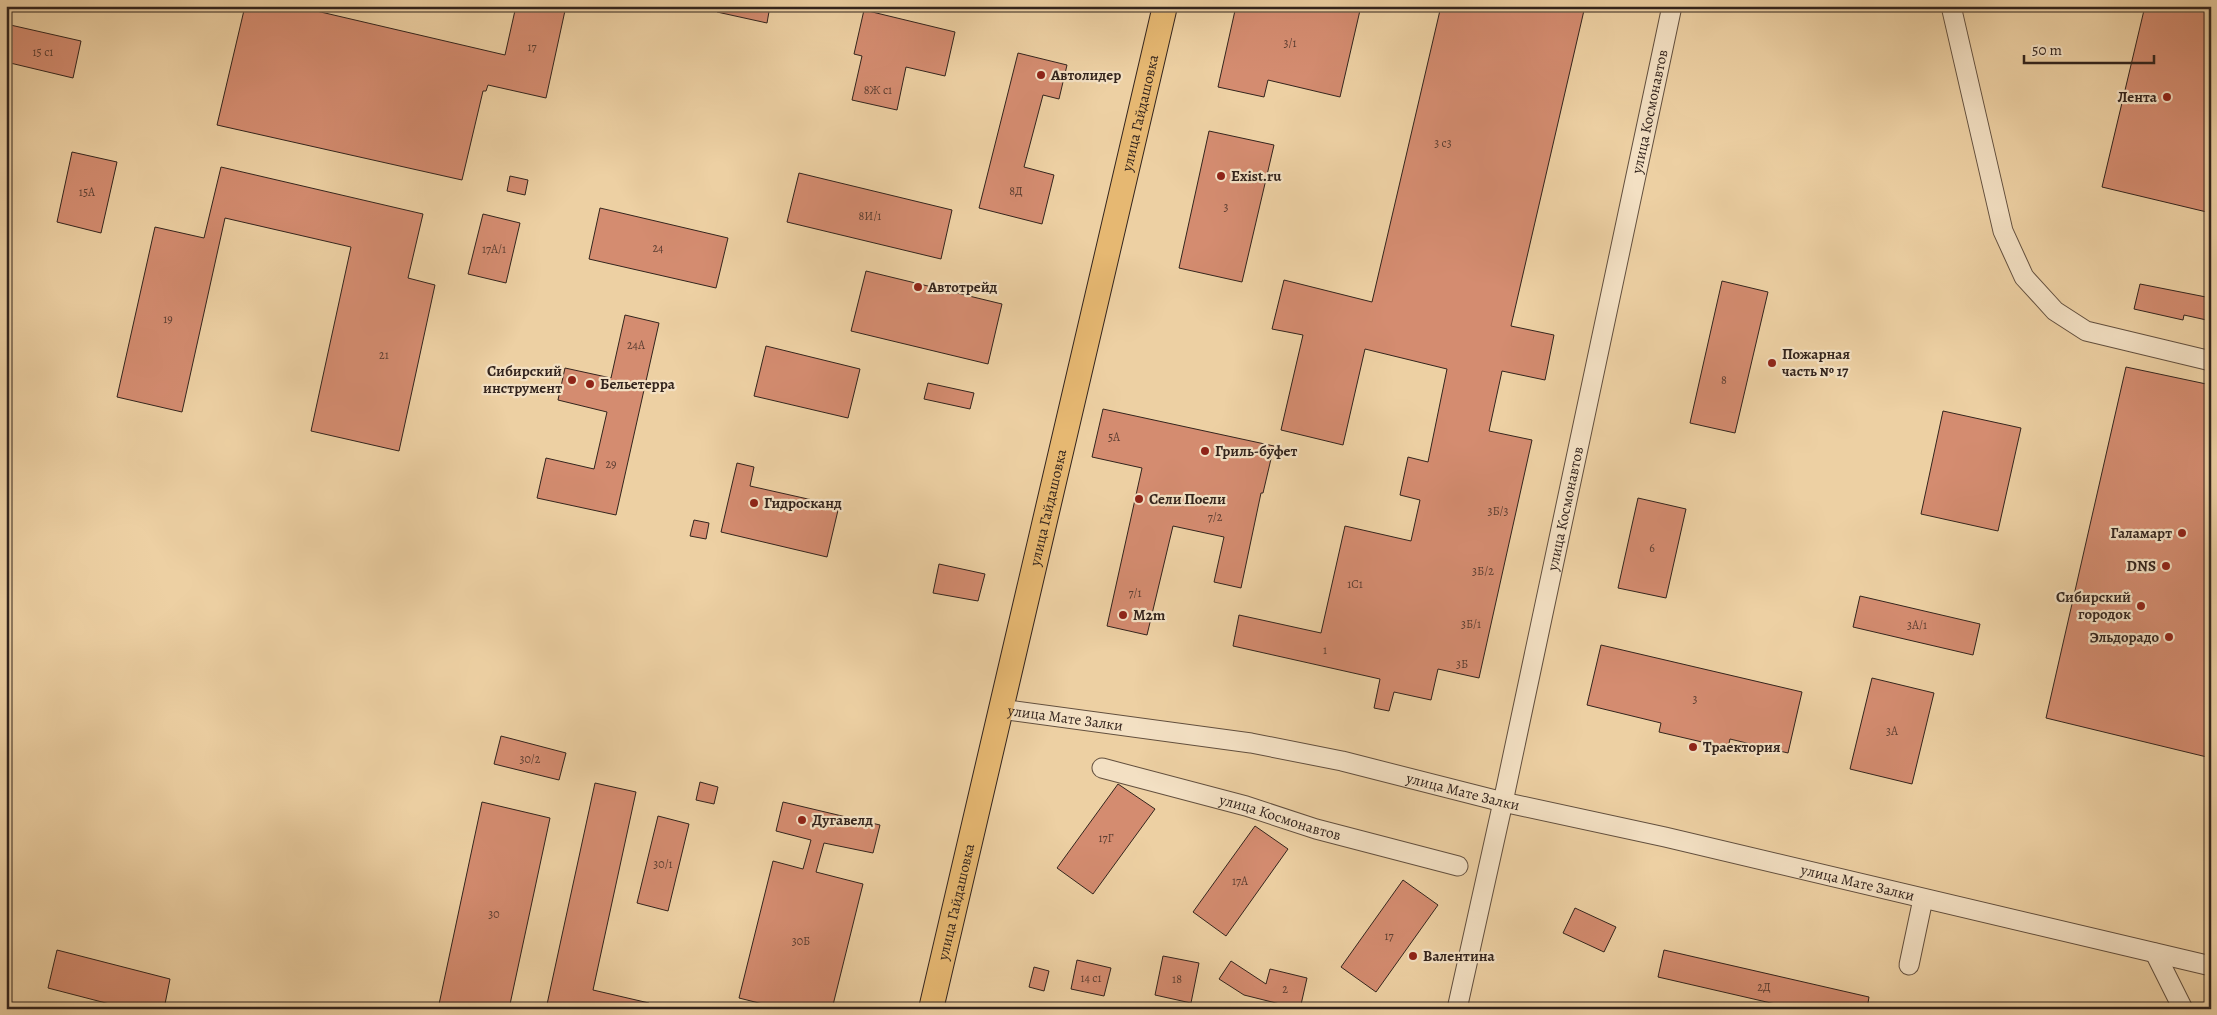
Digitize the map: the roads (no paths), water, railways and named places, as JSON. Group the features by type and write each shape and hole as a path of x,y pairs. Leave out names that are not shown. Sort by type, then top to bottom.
{"main road":[{"name":"улица Гайдашовка","path":"931,1009 1165,6"}],"street":[{"name":"улица Космонавтов","path":"1457,1009 1503,802 1672,6"},
{"path":"1951,6 2003,232 2024,277 2055,310 2086,331 2211,362"},
{"name":"улица Мате Залки","path":"1000,708 1251,744 1342,761 1503,802 1666,837 2211,966"},
{"name":"улица Космонавтов","path":"1102,768 1246,806 1316,829 1458,866"},
{"name":"улица Мате Залки","path":"1908,965 1923,899"},
{"path":"2155,953 2183,1009"}],"place":[{"name":"Автолидер","path":"1041,75"},
{"name":"Лента","path":"2167,97"},
{"name":"Exist.ru","path":"1221,176"},
{"name":"Автотрейд","path":"918,287"},
{"name":"Пожарная часть № 17","path":"1772,363"},
{"name":"Сибирский инструмент","path":"572,380"},
{"name":"Бельетерра","path":"590,384"},
{"name":"Гриль-буфет","path":"1205,451"},
{"name":"Сели Поели","path":"1139,499"},
{"name":"Гидросканд","path":"754,503"},
{"name":"Галамарт","path":"2182,533"},
{"name":"DNS","path":"2166,566"},
{"name":"Сибирский городок","path":"2141,606"},
{"name":"М2m","path":"1123,615"},
{"name":"Эльдорадо","path":"2169,637"},
{"name":"Траектория","path":"1693,747"},
{"name":"Дугавелд","path":"802,820"},
{"name":"Валентина","path":"1413,956"}]}
